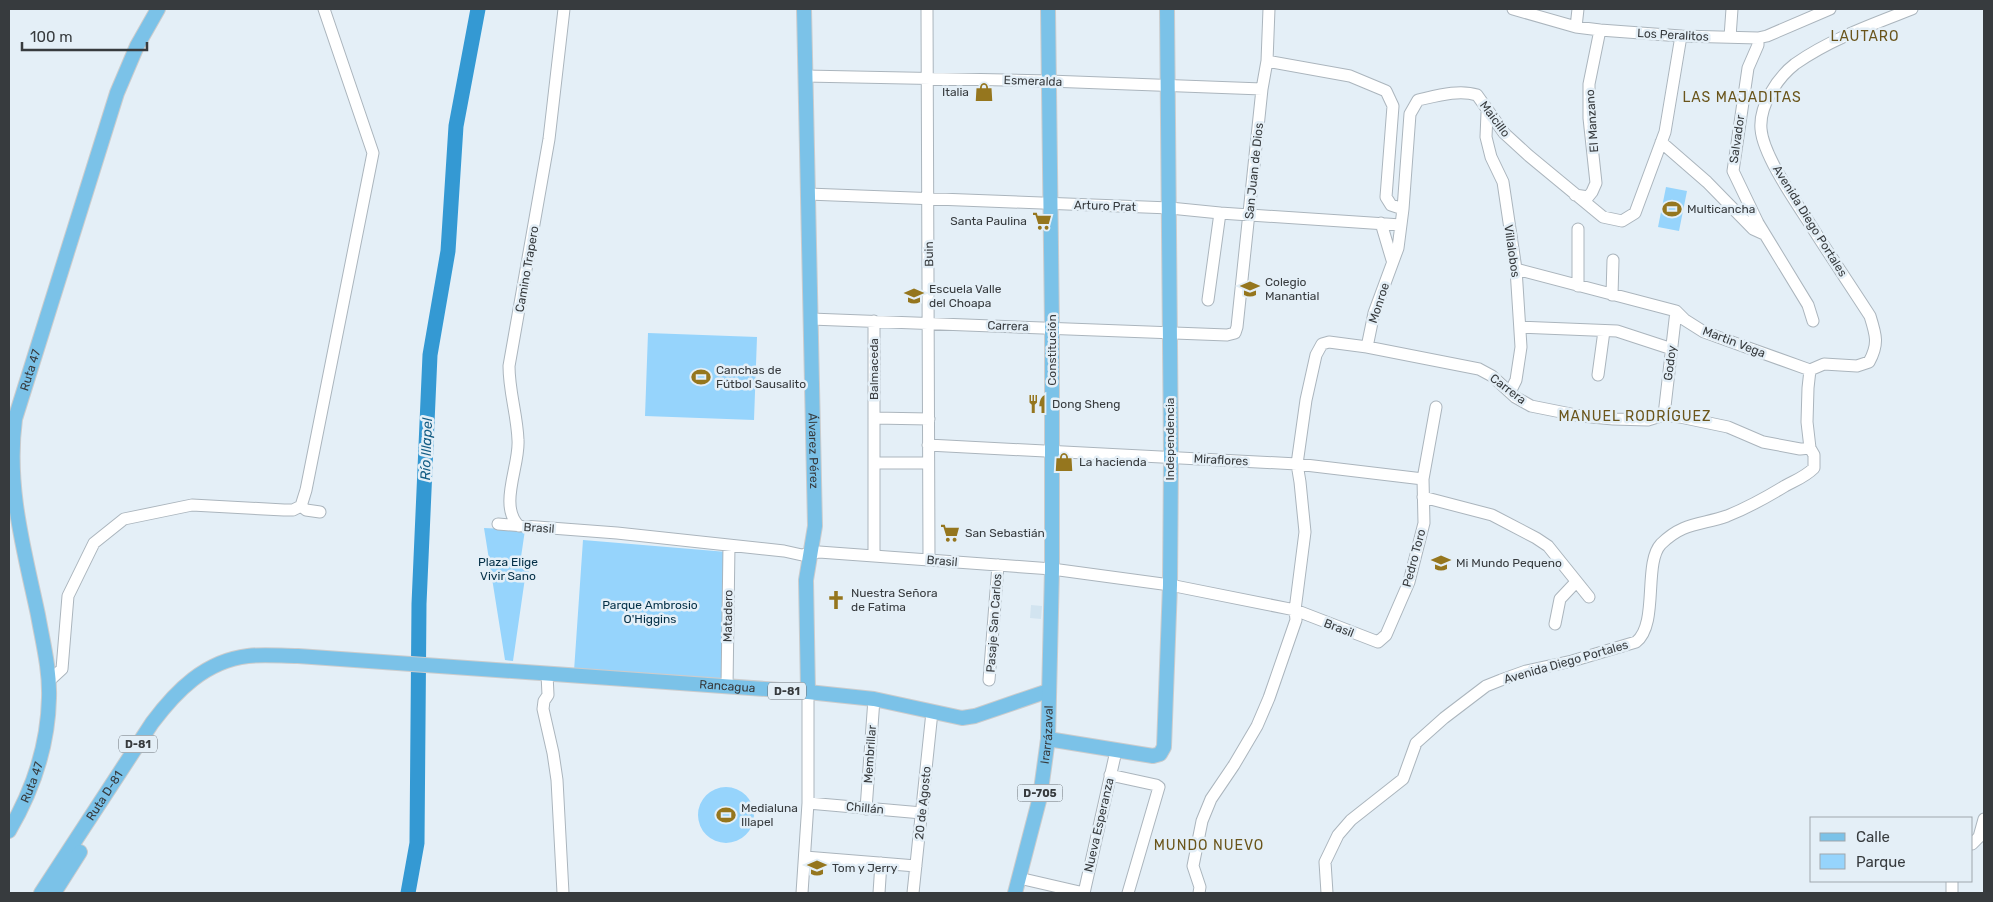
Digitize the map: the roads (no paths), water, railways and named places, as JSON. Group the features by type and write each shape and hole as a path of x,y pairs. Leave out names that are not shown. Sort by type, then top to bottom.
{"main road":[{"name":"Ruta 47","path":"9,832 28,795 41,760 48,713 49,681 45,649 14,500 12,465 15,420 117,93 137,46 158,9"},
{"name":"Álvarez Pérez","path":"804,9 815,526 806,580 808,692"},
{"name":"Constitución","path":"1048,9 1052,328 1052,569 1048,691"},
{"name":"Independencia","path":"1048,739 1153,756 1160,754 1163,749 1170,585 1171,457 1167,9"},
{"name":"Ruta D-81","path":"41,893 152,723 179,691 202,672 228,660 249,656 298,656 520,673"},
{"name":"Ruta D-81","path":"54,893 159,726 175,706 202,682 222,670 242,662 276,656"},
{"name":"Rancagua","path":"520,673 808,692 874,699 956,717 975,716 1048,691"},
{"name":"Irarrázaval","path":"1015,893 1040,797 1048,739 1048,691"}],"street":[{"path":"49,681 62,669 68,596 94,543 124,519 192,505 284,510 293,510 301,506 306,490 373,153 324,9"},
{"name":"Camino Trapero","path":"519,526 512,516 510,501 518,440 509,386 509,366 549,139 564,9"},
{"name":"Buin","path":"926,9 929,559"},
{"name":"San Juan de Dios","path":"1235,333 1250,215 1262,89 1267,61 1269,9"},
{"name":"Los Peralitos","path":"1513,9 1576,27 1600,30 1681,36 1758,38 1767,36 1830,9"},
{"path":"1576,27 1578,9"},
{"path":"1730,37 1732,9"},
{"name":"Avenida Diego Portales","path":"1327,893 1325,862 1338,835 1351,820 1403,779 1413,748 1425,734 1486,686 1526,671 1572,661 1636,642 1641,638 1647,623 1654,564 1661,544 1676,532 1690,525 1726,516 1805,477 1814,468 1814,455 1810,448 1808,414 1810,370 1824,364 1857,366 1870,362 1876,349 1875,333 1870,316 1780,176 1764,143 1761,130 1762,114 1766,102 1778,83 1793,66 1835,39 1912,9"},
{"name":"El Manzano","path":"1575,196 1588,197 1596,183 1589,118 1589,84 1600,30"},
{"name":"Maicillo","path":"1403,209 1410,114 1418,100 1436,96 1471,93 1477,95 1483,102 1487,113 1504,134 1575,196 1603,217 1622,221 1635,213 1665,132 1681,36"},
{"name":"Salvador","path":"1758,38 1758,45 1748,68 1733,171 1766,236 1808,306 1813,321"},
{"path":"1267,61 1350,76 1386,91 1393,106 1386,198 1390,205 1403,209"},
{"name":"Esmeralda","path":"805,76 1049,81 1262,89"},
{"name":"Villalobos","path":"1487,113 1486,137 1491,157 1502,182 1516,269 1521,347 1516,380 1510,392"},
{"name":"Salvador","path":"1661,142 1707,182 1753,229 1766,236"},
{"name":"Arturo Prat","path":"808,194 1170,208 1401,225"},
{"name":"Monroe","path":"1367,347 1374,313 1398,248 1403,209"},
{"path":"1208,300 1220,213"},
{"path":"1381,223 1392,260"},
{"path":"1578,229 1578,286"},
{"path":"1612,295 1613,260"},
{"name":"Martin Vega","path":"1516,269 1676,311 1685,320 1704,332 1810,370"},
{"name":"Godoy","path":"1664,415 1676,311"},
{"name":"Carrera","path":"811,320 929,322 1227,335 1235,333"},
{"name":"Balmaceda","path":"874,321 874,556"},
{"path":"1520,327 1617,331 1672,349"},
{"path":"1598,375 1604,331"},
{"name":"Carrera","path":"1297,464 1308,391 1316,355 1322,344 1328,342 1367,347 1479,369 1492,376 1516,397 1531,406 1581,416 1648,420 1664,415 1728,427 1763,442 1800,449 1810,448"},
{"name":"Pedro Toro","path":"1378,642 1386,635 1410,582 1424,523 1423,479 1436,407"},
{"path":"874,418 929,419"},
{"name":"Miraflores","path":"928,444 1297,464 1423,479"},
{"path":"874,464 928,463"},
{"path":"1199,893 1200,887 1193,866 1202,821 1211,799 1243,750 1269,698 1296,620 1295,610 1305,532 1297,464"},
{"path":"1423,497 1492,515 1536,538 1548,546 1589,597"},
{"path":"301,506 306,510 320,512"},
{"name":"Brasil","path":"498,524 617,533 802,555 819,552 1052,569 1170,585 1295,610 1378,642"},
{"name":"Matadero","path":"727,687 729,545"},
{"name":"Pasaje San Carlos","path":"989,680 998,566"},
{"path":"1555,624 1560,599 1576,582"},
{"path":"547,674 548,695 544,701 543,709 557,780 563,893"},
{"name":"Álvarez Pérez","path":"802,893 808,803 808,692"},
{"name":"Membrillar","path":"866,809 874,699"},
{"name":"20 de Agosto","path":"913,893 932,712"},
{"name":"Nueva Esperanza","path":"1019,878 1085,893 1116,751"},
{"path":"1110,775 1159,787 1128,893"},
{"name":"Chillán","path":"808,803 922,813"},
{"path":"1973,843 1979,837 1984,819"},
{"path":"805,857 916,866"},
{"path":"879,893 881,863"}],"waterway":[{"name":"Río Illapel","path":"408,893 417,843 419,604 430,355 448,251 456,126 478,9"}],"place":[{"name":"Italia","path":"984,92"},
{"name":"Multicancha","path":"1672,209"},
{"name":"Santa Paulina","path":"1042,221"},
{"name":"Colegio Manantial","path":"1250,289"},
{"name":"Escuela Valle del Choapa","path":"914,296"},
{"name":"Canchas de Fútbol Sausalito","path":"701,377"},
{"name":"Dong Sheng","path":"1037,404"},
{"name":"La hacienda","path":"1064,462"},
{"name":"San Sebastián","path":"950,533"},
{"name":"Mi Mundo Pequeno","path":"1441,563"},
{"name":"Nuestra Señora de Fatima","path":"836,600"},
{"name":"Medialuna Illapel","path":"726,815"},
{"name":"Tom y Jerry","path":"817,868"}],"district":[{"name":"LAUTARO","path":"1865,36"},
{"name":"LAS MAJADITAS","path":"1742,97"},
{"name":"MANUEL RODRÍGUEZ","path":"1635,416"},
{"name":"MUNDO NUEVO","path":"1209,845"}],"park label":[{"name":"Plaza Elige Vivir Sano","path":"508,569"},
{"name":"Parque Ambrosio O'Higgins","path":"650,612"}]}
